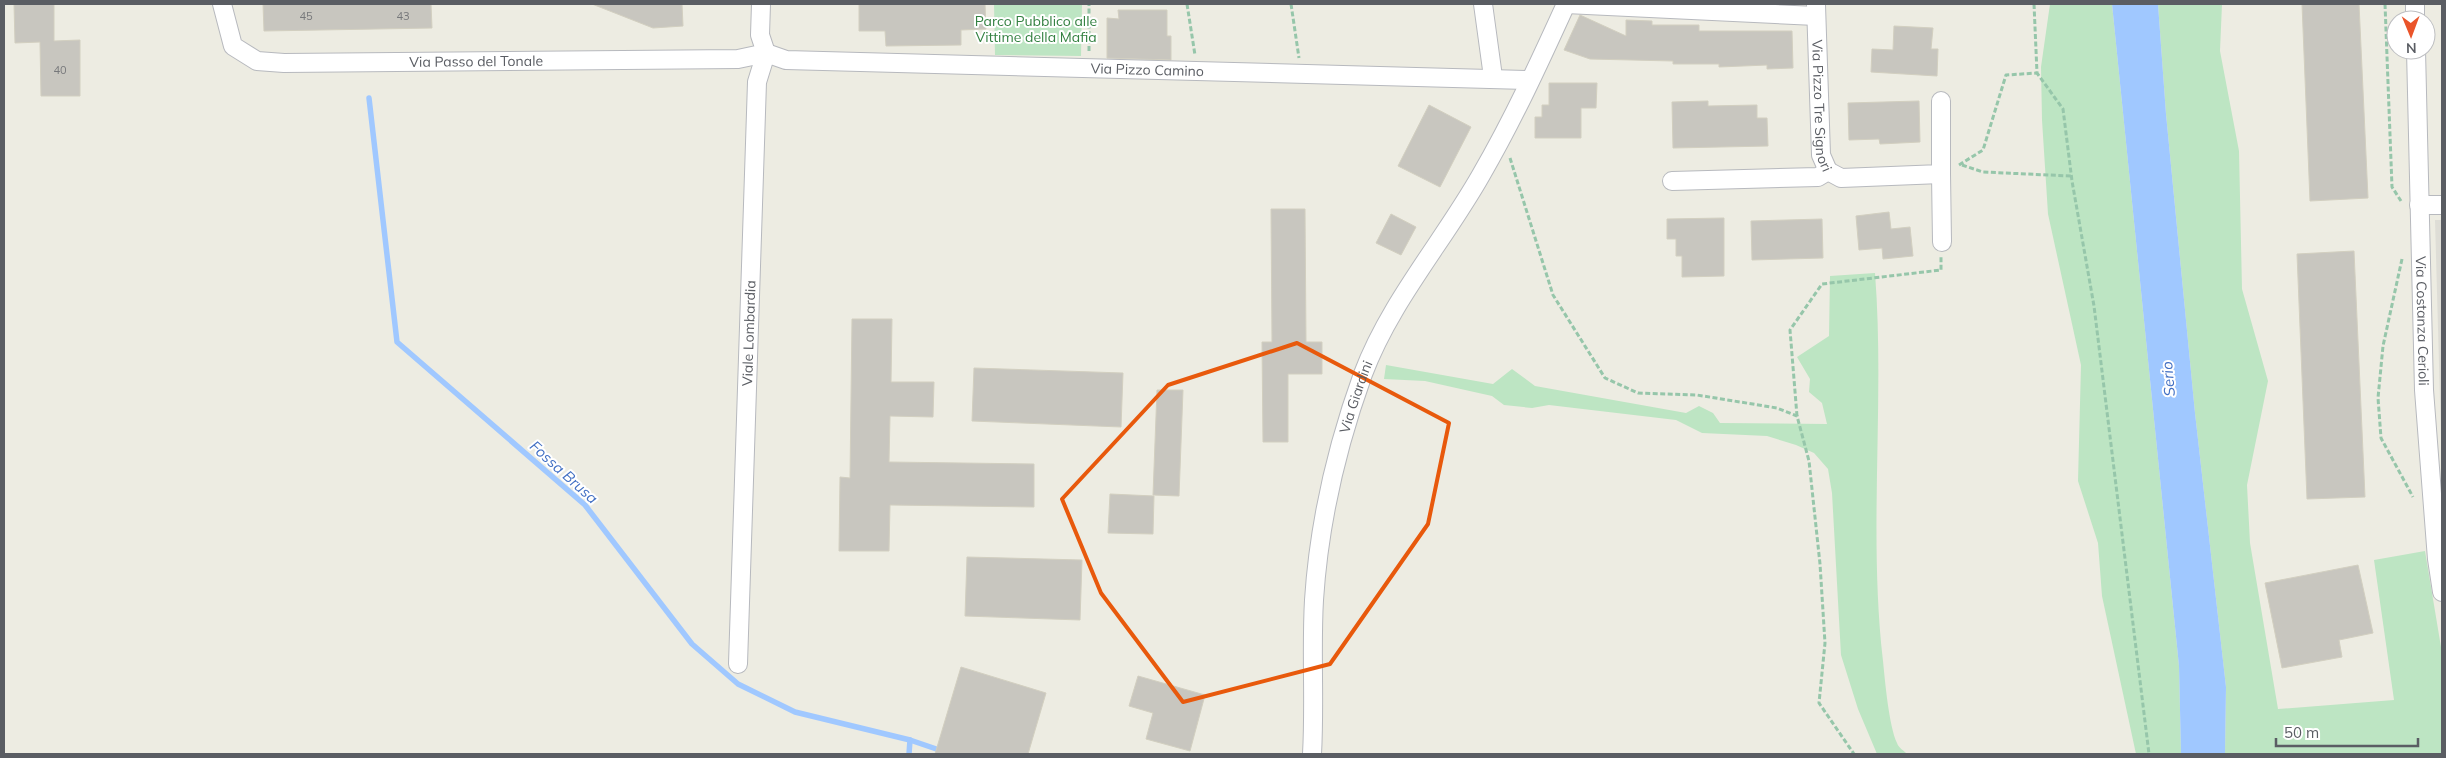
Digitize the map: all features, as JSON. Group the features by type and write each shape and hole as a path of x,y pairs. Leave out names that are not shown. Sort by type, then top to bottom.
{"street":[{"name":"Via Passo del Tonale","path":"222,4 233,46 257,61 266,62 738,59 766,52"},
{"path":"761,4 760,35 766,52"},
{"path":"1484,4 1493,78"},
{"path":"1566,4 1816,10"},
{"name":"Via Giardini","path":"1312,754 1314,602 1317,558 1326,507 1342,439 1364,372 1390,318 1481,175 1530,80 1566,4"},
{"name":"Via Pizzo Tre Signori","path":"1672,181 1818,177 1828,171 1821,155 1816,10"},
{"name":"Via Pizzo Camino","path":"766,52 786,60 1530,80"},
{"name":"Viale Lombardia","path":"738,664 757,82 766,52"},
{"name":"Via Costanza Cerioli","path":"2416,60 2411,204 2436,551 2442,592"},
{"path":"1941,101 1942,242"},
{"path":"1828,171 1841,178 1941,174"},
{"path":"2411,204 2442,205"}],"path":[{"path":"1089,4 1089,67"},
{"path":"1187,4 1198,70"},
{"path":"1291,4 1301,73"},
{"path":"2034,4 2037,73 2063,109 2072,176 2094,306 2149,754"},
{"path":"2385,4 2392,187 2411,204"},
{"path":"1941,174 1983,150 2006,76 2037,73"},
{"path":"1502,134 1553,296 1605,378 1638,393 1697,395 1777,408 1796,416"},
{"path":"1961,164 1983,172 2072,176"},
{"path":"1854,754 1819,703 1825,643 1820,564 1809,461 1796,416 1790,330 1822,284 1941,270 1942,242"},
{"path":"2402,257 2383,346 2378,398 2381,438 2413,496 2414,504"}],"highlighted area":[{"path":"1297,343 1449,423 1428,524 1330,664 1183,702 1101,593 1062,499 1168,385"}],"shaded area":[{"path":"2435,220 2442,220 2442,472"}],"green space":[{"name":"Parco Pubblico alle Vittime della Mafia","path":"994,4 1082,4 1081,56 995,55"},
{"path":"2050,4 2112,4 2179,666 2181,754 2136,754 2102,596 2098,543 2078,481 2081,365 2048,214 2042,120 2041,67"},
{"path":"2158,4 2222,4 2220,51 2239,151 2242,289 2268,381 2247,485 2250,543 2278,709 2394,700 2374,560 2425,551 2442,653 2442,754 2225,754 2226,687 2195,413 2166,114"},
{"path":"1875,273 1878,321 1877,564 1879,613 1886,691 1892,726 1898,744 1907,754 1877,754 1858,709 1841,655 1832,493 1828,469 1814,453 1767,436 1702,433 1676,420 1549,405 1532,408 1504,405 1492,396 1425,381 1384,379 1386,365 1493,384 1512,369 1535,386 1686,413 1699,406 1713,413 1720,423 1827,424 1822,403 1809,392 1810,379 1797,357 1829,336 1830,276"}],"water":[{"name":"Serio","path":"2112,4 2158,4 2166,114 2195,413 2226,687 2225,754 2181,754 2179,666"}],"building":[{"path":"14,4 54,4 54,41 80,40 80,96 41,96 40,42 15,43"},
{"path":"263,4 431,4 432,28 264,31"},
{"path":"592,4 682,4 683,26 653,28"},
{"path":"859,4 985,4 986,29 961,30 961,45 886,46 885,31 859,31"},
{"path":"2302,4 2359,4 2368,198 2310,201"},
{"path":"1118,10 1167,10 1167,36 1171,36 1171,60 1107,58 1107,18 1119,19"},
{"path":"1580,15 1626,36 1626,20 1652,21 1652,25 1699,25 1699,31 1792,31 1793,68 1767,69 1767,65 1719,67 1719,64 1673,64 1673,61 1590,59 1564,50"},
{"path":"1894,26 1933,28 1931,49 1938,49 1937,76 1871,72 1872,49 1893,50"},
{"path":"1549,83 1597,83 1596,108 1581,108 1581,138 1535,138 1535,117 1542,117 1542,105 1549,105"},
{"path":"1708,101 1708,106 1757,105 1757,118 1767,118 1768,146 1673,148 1672,102"},
{"path":"1919,101 1920,142 1880,144 1879,139 1849,140 1848,103"},
{"path":"1429,105 1471,127 1440,187 1398,166"},
{"path":"1271,209 1305,209 1306,342 1322,342 1322,374 1288,374 1288,442 1263,442 1262,342 1272,342"},
{"path":"1889,212 1891,229 1910,227 1913,256 1883,259 1882,248 1859,250 1856,216"},
{"path":"1391,214 1416,227 1401,255 1376,243"},
{"path":"1724,218 1724,276 1682,277 1682,256 1676,256 1676,239 1667,239 1667,219"},
{"path":"1822,219 1823,258 1752,260 1751,221"},
{"path":"2354,251 2365,497 2307,499 2297,254"},
{"path":"852,319 892,319 891,382 934,382 933,417 890,416 889,462 1034,464 1034,507 890,505 889,551 839,551 840,477 850,478"},
{"path":"974,368 1123,373 1121,427 972,421"},
{"path":"1157,390 1183,390 1179,496 1153,495"},
{"path":"1110,494 1154,496 1153,534 1108,533"},
{"path":"967,557 1082,560 1080,620 965,616"},
{"path":"2358,565 2373,633 2339,640 2342,657 2282,668 2265,583"},
{"path":"961,667 1046,693 1028,754 935,754"},
{"path":"1138,676 1205,695 1190,751 1146,739 1153,713 1129,706"}],"waterway":[{"name":"Fossa Brusa","path":"369,98 397,342 585,505 692,644 738,684 795,712 910,740 951,754"},
{"path":"909,754 910,740"}]}
